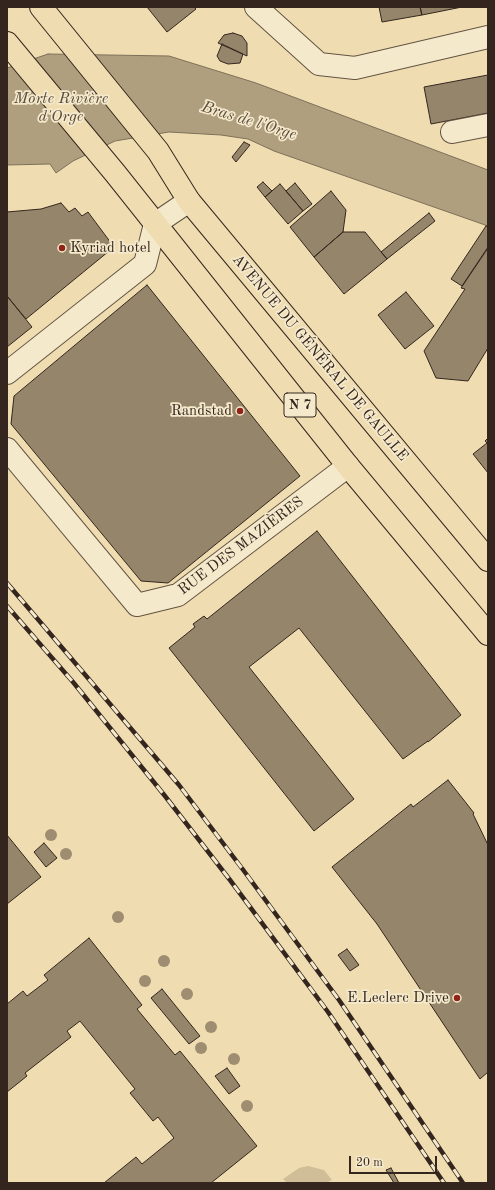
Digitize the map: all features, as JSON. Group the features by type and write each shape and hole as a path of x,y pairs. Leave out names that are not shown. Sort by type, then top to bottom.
{"main road":[{"name":"AVENUE DU GÉNÉRAL DE GAULLE","path":"41,7 158,151 189,201 488,560"},
{"name":"N 7","path":"7,43 115,173 348,466 488,634"}],"street":[{"path":"256,7 319,64 355,68 488,37"},
{"path":"452,132 488,125"},
{"path":"10,364 145,264 155,224 189,201"},
{"name":"RUE DES MAZIÈRES","path":"7,449 137,605 178,594 348,466"}],"shaded area":[{"path":"308,1166 324,1170 332,1180 326,1183 287,1183 283,1179 299,1168"}],"water":[{"name":"Morte Rivière d'Orge","path":"48,54 169,56 256,83 488,170 488,226 274,151 248,139 221,135 169,132 115,141 73,161 56,173 50,164 7,165 7,68"}],"building":[{"path":"147,7 194,7 196,9 167,32"},
{"path":"379,7 420,7 422,15 382,22"},
{"path":"420,7 462,7 422,15"},
{"path":"233,33 242,36 247,43 247,56 218,43 224,35"},
{"path":"222,44 243,54 240,63 228,64 220,61 217,56"},
{"path":"488,75 488,113 431,124 424,87"},
{"path":"244,142 250,145 236,162 232,157"},
{"path":"263,182 272,191 265,197 257,187"},
{"path":"295,183 312,204 303,211 286,191"},
{"path":"280,184 303,211 288,224 265,197"},
{"path":"331,191 346,210 343,232 314,257 290,227"},
{"path":"61,203 69,212 75,208 82,216 88,212 114,247 26,319 7,296 7,212 41,209"},
{"path":"429,213 435,221 387,259 381,252"},
{"path":"486,226 488,227 488,247 462,286 451,279"},
{"path":"343,232 365,232 387,259 344,294 314,257"},
{"path":"488,248 488,348 468,381 436,378 424,351 465,289 461,288"},
{"path":"147,285 300,476 168,583 141,581 11,424 14,396"},
{"path":"406,292 434,326 405,349 378,315"},
{"path":"7,296 32,327 7,347"},
{"path":"488,438 488,473 473,454 487,443 485,441"},
{"path":"317,531 461,715 428,742 403,759 299,628 249,667 354,799 314,831 169,648 195,627 193,624 204,616 207,619"},
{"name":"E.Leclerc Drive","path":"448,780 474,813 473,814 488,845 488,1072 480,1079 377,924 332,867 411,804 413,807"},
{"path":"7,835 41,877 7,904"},
{"path":"44,843 57,858 46,867 34,852"},
{"path":"89,938 142,1005 137,1009 175,1055 180,1051 257,1146 211,1183 104,1183 136,1157 142,1164 174,1138 158,1117 153,1121 130,1093 135,1089 80,1021 67,1031 71,1037 25,1073 27,1076 7,1092 7,1004 23,991 27,996 48,980 44,975"},
{"path":"347,949 359,965 350,971 338,955"},
{"path":"162,989 200,1036 189,1044 151,998"},
{"path":"227,1068 240,1086 229,1094 215,1076"},
{"path":"391,1168 399,1183 394,1183 386,1170"}],"railway":[{"path":"7,583 179,785 339,1000 463,1183"},
{"path":"7,606 73,682 165,796 230,880 328,1012 444,1183"}],"place":[{"name":"Kyriad hotel","path":"62,248"},
{"name":"Randstad","path":"240,411"},
{"name":"E.Leclerc Drive","path":"457,998"}],"water label":[{"name":"Bras de l'Orge","path":"249,121"}]}
